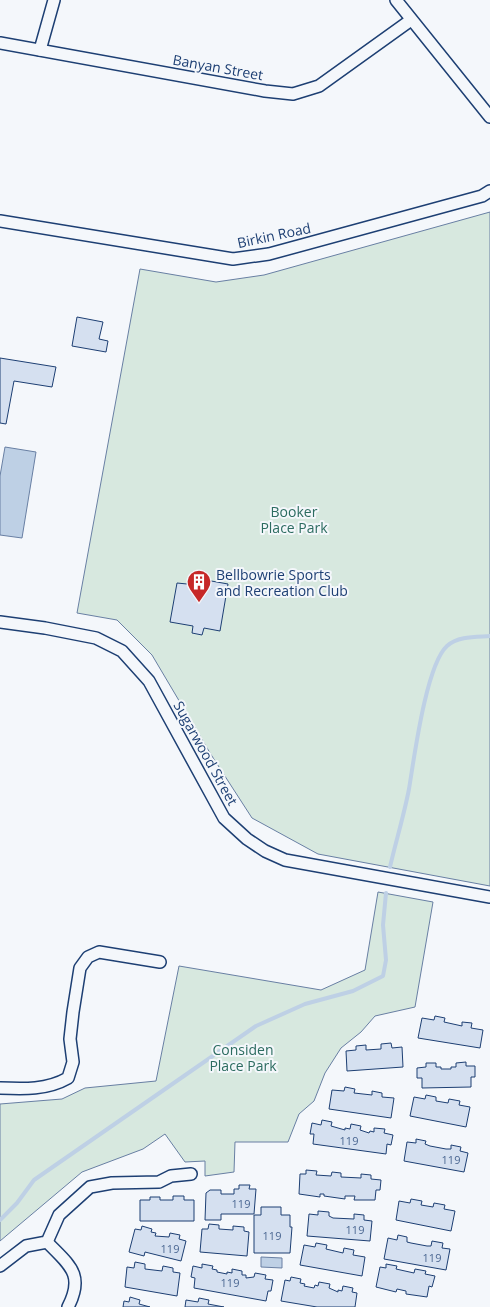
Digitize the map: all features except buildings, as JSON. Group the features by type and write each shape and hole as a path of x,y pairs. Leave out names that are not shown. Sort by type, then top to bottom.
{"street":[{"path":"40,50 54,0"},
{"path":"396,0 490,117"},
{"name":"Banyan Street","path":"0,43 265,91 292,94 320,86 411,20"},
{"name":"Birkin Road","path":"0,221 233,259 269,254 482,196 490,191"},
{"name":"Sugarwood Street","path":"0,622 96,638 122,651 149,681 224,818 247,839 265,851 285,860 490,897"},
{"path":"0,1088 31,1089 56,1085 68,1078 73,1062 70,1039 80,968 88,957 99,952 160,962"},
{"path":"47,1242 59,1215 90,1186 112,1183 159,1182 171,1176 191,1174"},
{"path":"0,1266 26,1246 47,1242"},
{"path":"47,1242 73,1270 77,1281 76,1293 68,1307"}],"green space":[{"name":"Booker Place Park","path":"490,212 490,886 318,854 252,818 210,753 152,655 117,620 77,613 140,269 216,282 264,275"},
{"name":"Considen Place Park","path":"378,892 433,902 415,1007 375,1016 361,1032 341,1048 325,1073 314,1101 299,1114 288,1142 235,1142 234,1172 205,1176 205,1161 185,1162 165,1134 143,1149 82,1172 0,1241 0,1104 62,1099 85,1088 156,1081 179,966 321,990 365,970"}],"water":[{"path":"5,447 36,452 22,538 0,535 0,476"},
{"path":"261,1257 282,1258 282,1268 261,1267"}],"waterway":[{"path":"390,867 407,799 422,713 433,672 440,656 451,643 467,638 490,636"},
{"path":"0,1220 17,1203 34,1180 256,1026 305,1004 353,991 383,976 386,960 383,925 386,893"}],"place":[{"name":"Bellbowrie Sports and Recreation Club","path":"199,603"}]}
